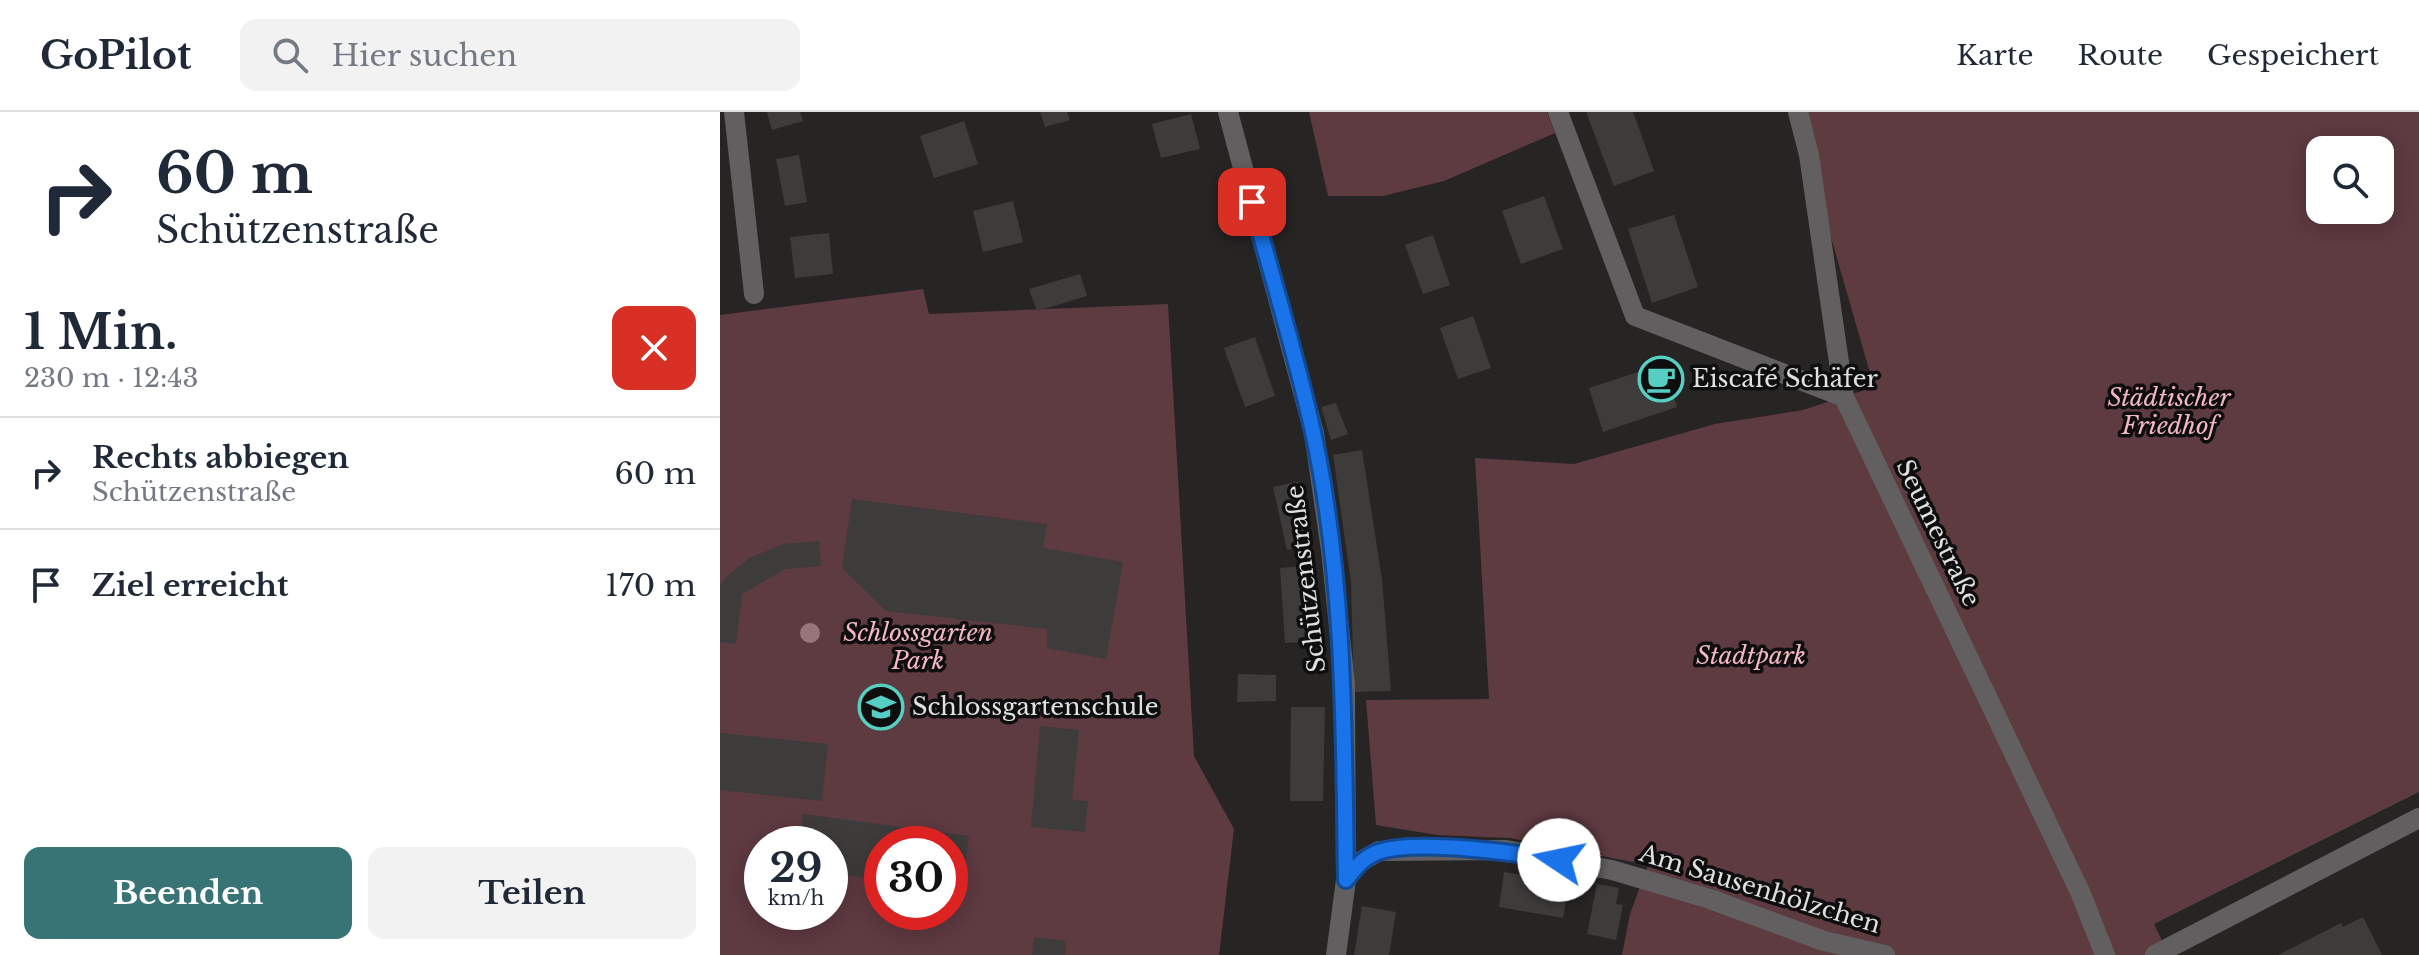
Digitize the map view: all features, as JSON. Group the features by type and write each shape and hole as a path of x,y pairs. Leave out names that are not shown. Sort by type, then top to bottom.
{"street":[{"path":"734,112 754,294"},
{"name":"Schützenstraße","path":"1228,112 1314,433 1345,684 1346,880 1336,955"},
{"path":"1558,112 1635,316 1844,397"},
{"name":"Seumestraße","path":"1798,112 1809,155 1844,397 2081,894 2105,955"},
{"path":"2155,955 2419,818"},
{"name":"Am Sausenhölzchen","path":"1346,880 1358,863 1379,851 1506,850 1612,870 1710,899 1824,941 1885,955"}],"green space":[{"path":"1309,112 1547,112 1555,133 1444,181 1383,196 1328,196"},
{"path":"1795,112 2419,112 2419,792 2154,924 2169,955 1622,955 1630,914 1648,865 1510,838 1437,835 1376,825 1366,700 1489,699 1475,458 1574,464 1715,424 1803,410 1874,387"},
{"name":"Schlossgarten Park","path":"923,289 929,314 1168,304 1194,756 1234,829 1219,955 720,955 720,315"}],"building":[{"path":"767,112 800,112 803,121 772,130"},
{"path":"1040,112 1067,112 1070,120 1045,127"},
{"path":"1586,112 1633,112 1654,171 1614,186"},
{"path":"1191,114 1200,149 1161,158 1152,124"},
{"path":"964,121 978,164 934,178 920,136"},
{"path":"799,155 807,202 785,206 776,159"},
{"path":"1544,196 1563,249 1521,264 1502,211"},
{"path":"1013,201 1023,242 983,252 973,211"},
{"path":"1674,215 1698,287 1652,303 1628,229"},
{"path":"829,233 833,274 795,278 790,237"},
{"path":"1433,235 1450,285 1423,294 1405,245"},
{"path":"1080,274 1087,296 1037,311 1029,289"},
{"path":"1473,316 1491,368 1458,379 1440,328"},
{"path":"1255,337 1275,396 1245,407 1224,348"},
{"path":"1662,364 1677,407 1603,432 1589,388"},
{"path":"1336,403 1348,434 1331,440 1321,407"},
{"path":"1362,450 1382,579 1391,691 1354,692 1351,583 1333,455"},
{"path":"1301,481 1313,545 1287,550 1273,487"},
{"path":"852,499 1047,524 1043,548 1123,562 1106,659 1047,648 1047,629 886,611 842,568"},
{"path":"819,541 821,566 785,569 742,594 736,644 720,642 720,586 728,575 750,558 783,544"},
{"path":"1316,565 1320,641 1285,643 1280,568"},
{"path":"1238,674 1276,675 1276,701 1237,702"},
{"path":"1291,707 1325,707 1323,801 1290,801"},
{"path":"1040,726 1079,730 1072,800 1088,801 1085,832 1031,827"},
{"path":"720,733 828,744 822,801 720,790"},
{"path":"803,814 894,826 864,826 864,878 848,875 848,826 802,826"},
{"path":"1504,872 1569,883 1563,918 1499,907"},
{"path":"1597,884 1619,888 1616,904 1623,905 1616,940 1587,934"},
{"path":"1362,906 1396,912 1389,955 1354,955"},
{"path":"2363,917 2382,955 2278,955 2341,923 2343,927"},
{"path":"1034,937 1066,941 1065,955 1032,955"}],"place":[{"name":"Eiscafé Schäfer","path":"1661,379"},
{"name":"Schlossgartenschule","path":"881,707"}],"route":[{"path":"1252,202 1314,433 1331,550 1345,684 1346,880 1358,863 1379,851 1423,848 1506,850 1559,860"}],"park label":[{"name":"Städtischer Friedhof","path":"2169,412"},
{"name":"Stadtpark","path":"1751,656"}]}
